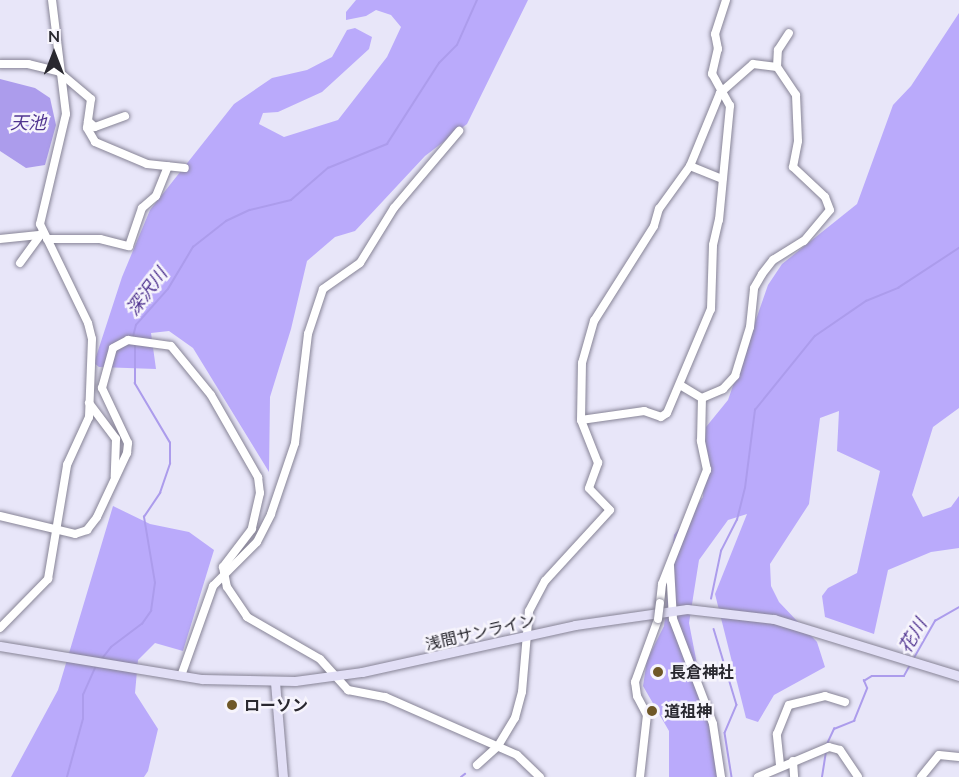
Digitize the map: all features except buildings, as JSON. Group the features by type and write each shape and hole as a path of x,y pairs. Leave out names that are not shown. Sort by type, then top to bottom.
{"main road":[{"name":"浅間サンライン","path":"0,646 177,675 275,682 335,676 524,637 672,610 704,610 774,619 959,676"},
{"path":"275,682 283,777"}],"street":[{"path":"0,628 48,579 59,530 62,491 76,445 88,422 92,339 82,307 43,235 41,215 65,122 52,0"},
{"path":"581,420 644,411 661,417 680,385 711,309 713,245 719,220 730,106 720,93 712,74 717,49 715,34 726,0"},
{"path":"702,398 723,389 735,376 750,327 754,288 762,274 773,260 804,241 830,210 825,197 793,167 798,141 796,94 777,67 778,50 789,33"},
{"path":"0,64 28,64 58,72 91,99 88,121 90,137 95,142 137,161 185,168"},
{"path":"477,765 498,746 520,704 524,637 529,611 545,580 610,510 589,488 598,463 581,420 582,363 594,321 654,226 659,209 690,166 720,93 753,64 777,67"},
{"path":"88,121 95,127 125,116"},
{"path":"223,572 258,542 290,462 308,334 323,289 360,263 394,208 459,131"},
{"path":"0,239 43,235 99,240 129,246 142,208 156,195 168,166"},
{"path":"690,166 722,179"},
{"path":"20,263 43,235"},
{"path":"0,516 75,534 87,530 97,517 128,443 102,388 113,348 128,340 163,342 177,349 211,394 258,477 260,493 252,529 230,555 223,572 213,586 177,675"},
{"path":"680,385 702,398"},
{"path":"640,777 647,715 637,696 635,682 658,619 670,566 707,470 701,441 702,398"},
{"path":"88,402 116,440 115,477"},
{"path":"670,566 672,610 713,724 721,777"},
{"path":"223,572 227,587 247,617 320,659 353,692 385,697 498,746 517,755 540,777"},
{"path":"780,765 777,734 789,705 825,696 845,702"},
{"path":"758,777 780,765 826,747 834,748 847,759 858,777"},
{"path":"921,777 939,755 959,757"},
{"path":"793,761 794,777"}],"shaded area":[{"path":"356,0 528,0 467,124 425,156 355,231 335,237 307,261 291,329 270,397 269,472 193,348 169,331 151,333 156,369 99,367 94,363 122,277 150,210 234,104 272,78 307,70 332,57 347,30 355,28 372,37 369,49 322,92 278,112 263,113 259,124 284,137 338,120 387,57 401,27 391,15 376,10 366,16 346,20 346,12"},
{"path":"959,13 959,408 933,427 912,495 923,517 951,507 959,496 959,548 931,552 888,570 874,634 825,617 822,596 828,588 857,573 880,471 837,451 839,411 820,418 809,504 770,564 771,586 779,602 817,642 825,667 774,695 758,722 746,718 715,594 747,514 728,520 699,560 689,623 719,777 669,777 669,731 643,686 647,660 664,626 674,535 703,497 706,427 728,400 768,285 782,264 857,204 893,105 911,86"},
{"path":"113,506 150,524 189,532 214,550 183,651 155,643 138,660 135,693 158,729 148,771 144,777 11,777 58,690"}],"water":[{"name":"天池","path":"0,79 35,88 50,98 56,125 45,165 26,168 0,151"}],"waterway":[{"name":"深沢川","path":"133,337 136,325 168,289 193,247 226,221 250,210 291,200 328,168 387,144 439,63 457,45 477,0"},
{"path":"711,599 721,551 737,520 745,488 755,410 815,336 866,301 898,288 959,248"},
{"name":"深沢川","path":"101,660 111,647 142,624 151,611 155,583 144,517 160,493 170,464 170,443 135,384 135,344"},
{"name":"花川","path":"914,658 935,621 959,607"},
{"path":"714,629 737,705 725,733 732,777"},
{"name":"花川","path":"827,744 834,729 854,721 867,688 864,681 872,676 904,676 910,665"},
{"name":"深沢川","path":"67,777 83,719 83,695 96,666"},
{"name":"花川","path":"822,777 826,752"},
{"path":"461,777 465,774"}],"place":[{"name":"長倉神社","path":"658,672"},
{"name":"ローソン","path":"232,705"},
{"name":"道祖神","path":"652,711"}]}
